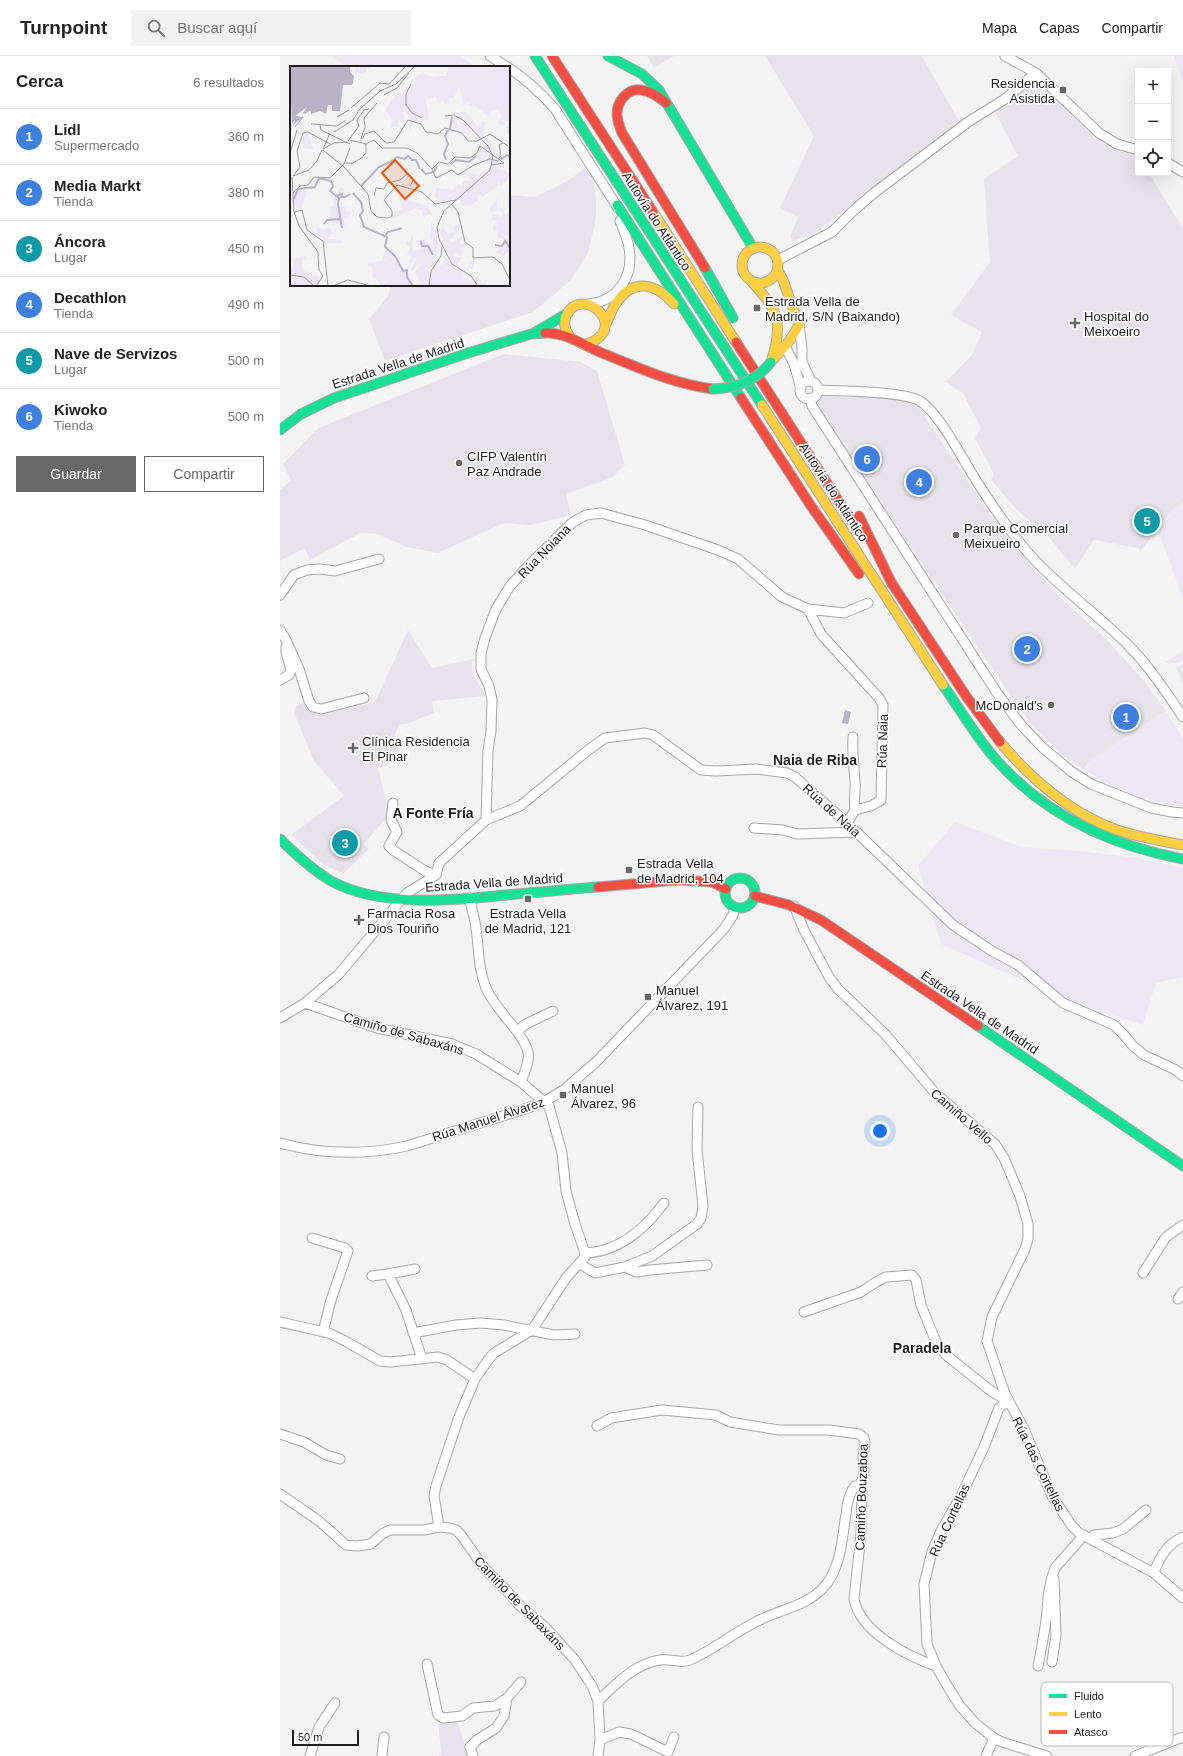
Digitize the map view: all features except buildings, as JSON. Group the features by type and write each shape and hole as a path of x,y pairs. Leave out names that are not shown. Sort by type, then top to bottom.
{"main road":[{"name":"Autovía do Atlántico","path":"535,56 911,636 979,738 1004,769 1063,816 1110,840 1142,852 1183,859"},
{"name":"Autovía do Atlántico","path":"552,56 892,584 985,724 1022,768 1041,785 1066,803 1115,829 1152,840 1183,845"},
{"path":"608,56 643,74 651,80 753,248"},
{"path":"666,103 652,92 639,89 631,91 624,96 619,104 617,115 622,133 705,268 738,327 858,514 892,584"},
{"path":"617,205 811,506 865,583"},
{"path":"778,271 775,276 767,282 762,283 751,281 744,272 743,261 748,252 753,248 763,247 768,249 776,256 778,260 778,271 783,280 798,325"},
{"name":"Estrada Vella de Madrid","path":"751,281 770,300 779,306 784,317 786,346"},
{"path":"584,345 597,341 607,335 618,300 632,288 644,285 652,287 668,296 683,316 696,328"},
{"name":"Estrada Vella de Madrid","path":"770,300 777,316 778,340 771,362"},
{"path":"588,304 598,308 602,313 607,335 620,361"},
{"name":"Estrada Vella de Madrid","path":"280,430 301,414 334,398 530,334 568,313 576,306 588,304"},
{"path":"568,313 565,324 566,330 572,339"},
{"name":"Estrada Vella de Madrid","path":"530,334 561,334 578,343 641,370 699,387 713,389 739,386 754,380 786,346 795,334 798,325"},
{"path":"874,595 887,614 911,636"},
{"name":"Estrada Vella de Madrid","path":"280,839 301,860 322,876 354,890 380,897 401,900 470,898 678,880 712,882 726,889"},
{"path":"740,878 748,880 754,887 755,896 750,905 735,908 727,900 726,889 731,881 740,878"},
{"name":"Estrada Vella de Madrid","path":"755,896 770,898 794,906 828,924 1183,1166"}],"street":[{"path":"490,56 505,66"},
{"path":"1005,56 1036,72 1099,133 1117,144 1135,149"},
{"path":"510,69 532,85 555,109 617,205 629,246 630,265 626,279 616,292 606,300 588,304"},
{"path":"778,260 832,232 874,193 968,122 1005,99 1036,72"},
{"path":"1171,165 1183,172"},
{"path":"786,346 794,364 804,396 810,398 816,396 818,386 811,381 802,362 802,348 798,325"},
{"path":"801,389 804,383 811,381"},
{"path":"818,390 898,395 912,397 925,405 938,419 990,502 1020,542 1060,585 1129,646 1159,682 1183,717"},
{"path":"810,398 812,406 860,482 997,693 1022,726 1043,748 1072,772 1090,784 1151,808 1183,813"},
{"name":"Rúa Noiana","path":"486,820 488,751 491,731 492,700 489,686 481,669 481,653 485,638 496,609 510,586 572,522 586,515 601,514 645,525 718,550 738,559 782,597 808,609 844,613 868,603"},
{"path":"280,595 294,575 307,570 320,569 335,571 379,559"},
{"name":"Rúa Naia","path":"808,609 822,634 883,705 881,800 871,806 855,810"},
{"path":"280,630 299,669 309,702 313,707 321,709 364,698"},
{"path":"280,680 289,675 291,670 286,652 286,640"},
{"name":"Rúa de Naia","path":"436,875 439,863 486,820 520,806 605,738 645,733 652,735 701,770 716,771 756,769 787,773 795,777 858,832 953,925 992,951 1018,965 1063,1003 1114,1025 1124,1034 1133,1046 1144,1055 1176,1070 1183,1076"},
{"path":"847,823 855,810 855,783 852,754 853,737"},
{"path":"787,773 858,832"},
{"path":"393,803 391,820 398,832 389,846 425,871 436,875"},
{"path":"754,828 782,830 797,834 858,832"},
{"path":"280,1018 305,1003 339,974 401,900 410,891 436,875"},
{"path":"470,898 476,930 479,968 486,989 500,1013 517,1031 528,1052 527,1064 521,1082"},
{"name":"Camiño Vello","path":"794,906 804,930 829,977 838,989 885,1034 936,1094 995,1144 1013,1177 1028,1224 1028,1239 1025,1249 992,1317 987,1341 1008,1401"},
{"name":"Rúa Manuel Álvarez","path":"280,1143 305,1149 320,1150 361,1152 387,1150 407,1146 544,1102 565,1089 596,1062 724,930 733,915 735,908"},
{"name":"Camiño de Sabaxáns","path":"305,1003 377,1028 452,1044 476,1054 521,1082 544,1102 550,1109 562,1153 566,1191 585,1253"},
{"path":"517,1031 526,1024 553,1011"},
{"path":"580,1264 595,1273 625,1267 652,1256 697,1224 701,1218 703,1206 697,1150 698,1107"},
{"path":"281,1497 298,1505 319,1520 346,1545 358,1546 371,1544 382,1534 390,1530 424,1530 439,1527 434,1496 436,1486 454,1429 475,1379 488,1360 494,1353 532,1330 566,1278 580,1264 585,1253 608,1249 623,1242 648,1224 664,1203"},
{"path":"1143,1273 1166,1237 1183,1225"},
{"path":"312,1238 345,1248 348,1251 331,1300 323,1332"},
{"path":"625,1267 636,1272 707,1265"},
{"path":"372,1276 415,1269"},
{"path":"388,1274 406,1310 422,1359"},
{"path":"804,1312 861,1292 876,1282 886,1278 912,1275 916,1280 920,1305 932,1334 939,1346 946,1355 1008,1401"},
{"path":"280,1322 323,1332 347,1342 380,1361 390,1362 438,1357 447,1360 475,1379"},
{"path":"413,1333 456,1325 481,1323 504,1325 554,1335 575,1334"},
{"name":"Rúa das Cortellas","path":"1008,1401 1024,1429 1052,1496 1072,1526 1088,1537 1154,1573"},
{"name":"Rúa Cortellas","path":"1008,1401 999,1408 984,1447 961,1496 941,1531 932,1552 924,1584 927,1644 936,1666 960,1706 976,1723 994,1738 1047,1756"},
{"name":"Camiño Bouzaboa","path":"597,1426 611,1418 662,1410 716,1415 730,1422 779,1430 829,1430 859,1434 864,1438 865,1442 863,1458 864,1474 860,1485 862,1489 861,1534 854,1599 855,1606 867,1623 888,1643 936,1666"},
{"path":"280,1434 304,1442 326,1455 340,1459"},
{"path":"598,1701 624,1676 640,1667 660,1660 676,1662 688,1661 703,1654 754,1622 803,1603 817,1594 831,1577 839,1556 851,1490 855,1486 860,1485"},
{"path":"1038,1666 1046,1621 1049,1586 1055,1568 1088,1537 1123,1529 1146,1510"},
{"name":"Camiño de Sabaxáns","path":"439,1527 456,1530 484,1569 518,1604 545,1627 575,1660 592,1686 598,1701 600,1740 598,1756"},
{"path":"1183,1537 1168,1548 1157,1562 1154,1573 1183,1598"},
{"path":"1052,1574 1054,1580 1057,1617 1052,1662"},
{"path":"427,1664 438,1715 443,1718 462,1716 473,1708 495,1706 507,1698 522,1682"},
{"path":"473,1756 470,1747 477,1740 496,1728 504,1716 507,1698"},
{"path":"310,1756 319,1727 335,1703"},
{"path":"600,1740 619,1732 631,1734 668,1752 674,1737"},
{"path":"382,1756 384,1737"},
{"path":"1173,1741 1183,1737"},
{"path":"986,1756 994,1738"},
{"path":"1135,1756 1160,1746"}],"shaded area":[{"path":"332,56 461,56 473,66 345,66"},
{"path":"647,56 674,56 654,68"},
{"path":"765,56 922,56 960,123 815,233 793,241 790,237 798,217 780,208 814,136"},
{"path":"1174,56 1183,56 1183,79 1181,76"},
{"name":"Hospital do Meixoeiro","path":"1032,84 1038,84 1043,87 1098,141 1135,157 1135,176 1151,176 1183,229 1183,503 1173,509 1140,552 1138,548 1094,540 1075,569 1047,535 1018,511 991,480 994,474 975,438 981,428 963,393 946,382 972,355 982,332 951,315 990,262 984,179 1018,156 995,112"},
{"path":"585,168 592,177 596,197 596,219 588,253 570,281 533,312 385,361 369,319 388,296 391,286 510,286 510,195 534,197 566,182"},
{"path":"504,354 581,362 597,371 625,465 613,477 566,494 571,515 530,525 503,523 438,553 407,547 377,534 360,533 310,560 305,548 280,561 280,490 291,480 283,464 318,428"},
{"name":"Parque Comercial Meixueiro","path":"824,396 903,399 919,408 991,516 1019,552 1060,597 1110,643 1144,681 1166,711 1091,760 1083,769 1064,756 1030,722 1017,705 819,411 818,400"},
{"path":"1183,503 1183,598 1158,530 1173,509"},
{"name":"Clínica Residencia El Pinar","path":"408,630 432,668 474,659 472,662 473,675 486,696 432,701 434,713 406,724 400,724 393,739 402,758 378,768 389,815 364,844 369,849 343,874 323,864 291,835 344,796 314,761 294,713 297,705 304,703 310,711 319,714 373,703 376,700"},
{"path":"1183,651 1183,661 1169,664 1165,662"},
{"path":"1183,665 1183,683 1176,667"},
{"path":"845,710 851,712 848,724 842,723"},
{"path":"1166,711 1183,739 1183,807 1157,802 1131,794 1106,783 1083,769 1091,760"},
{"path":"955,822 1021,847 1078,851 1138,858 1183,868 1183,977 1156,983 1143,1025 1069,1001 941,944 918,866"},
{"path":"455,1716 469,1756 438,1756 441,1754 438,1719"}],"traffic: fast":[{"path":"535,56 762,405"},
{"path":"608,56 642,74 659,90 753,248"},
{"path":"617,205 741,398"},
{"path":"705,268 733,318"},
{"path":"534,333 568,313"},
{"path":"280,430 301,414 334,398 468,353 531,334 545,333"},
{"path":"713,389 738,385 752,379 765,369 771,362"},
{"path":"943,685 992,755 1011,776 1054,810 1078,824 1129,845 1183,859"},
{"path":"280,839 304,862 331,881 351,890 374,896 397,899 447,900 598,887"},
{"path":"740,878 751,882 755,893 751,904 740,908 729,904 725,893 729,882 740,878"},
{"path":"978,1026 1183,1166"}],"traffic: slow":[{"path":"653,212 736,342"},
{"path":"764,247 773,252 777,258 778,265 777,272 773,278 764,283 756,283 747,278 743,272 742,261 747,252 753,248 764,247"},
{"path":"771,362 790,340 799,325 783,280 778,271"},
{"path":"751,281 767,300 776,316 776,346 772,359"},
{"path":"606,324 617,302 624,294 638,286 653,288 667,297 674,304"},
{"path":"572,339 566,329 566,316 573,307 583,304 592,306 600,312 604,320 605,329 598,338 584,345"},
{"path":"762,405 943,685"},
{"path":"1000,742 1039,782 1068,805 1083,814 1117,830 1150,839 1183,845"}],"traffic: jam":[{"path":"552,56 653,212"},
{"path":"666,103 648,92 641,90 631,91 624,97 617,109 618,122 622,133 705,268"},
{"path":"545,333 552,333 567,337 657,375 699,387 713,389"},
{"path":"736,342 858,531"},
{"path":"741,398 811,506 859,574"},
{"path":"859,516 892,584"},
{"path":"891,582 966,696 1000,742"},
{"path":"598,887 678,880 712,882 726,889"},
{"path":"755,896 789,905 821,920 978,1026"}],"place":[{"name":"Residencia Asistida","path":"1063,90"},
{"name":"Estrada Vella de Madrid, S/N (Baixando)","path":"757,308"},
{"name":"Hospital do Meixoeiro","path":"1075,323"},
{"name":"Kiwoko","path":"867,459"},
{"name":"CIFP Valentín Paz Andrade","path":"459,463"},
{"name":"Decathlon","path":"919,482"},
{"name":"Nave de Servizos","path":"1147,521"},
{"name":"Parque Comercial Meixueiro","path":"956,535"},
{"name":"Media Markt","path":"1027,649"},
{"name":"McDonald's","path":"1051,705"},
{"name":"Lidl","path":"1126,717"},
{"name":"Clínica Residencia El Pinar","path":"353,748"},
{"name":"Áncora","path":"345,843"},
{"name":"Estrada Vella de Madrid, 104","path":"629,870"},
{"name":"Estrada Vella de Madrid, 121","path":"528,899"},
{"name":"Farmacia Rosa Dios Touriño","path":"359,920"},
{"name":"Manuel Álvarez, 191","path":"648,997"},
{"name":"Manuel Álvarez, 96","path":"563,1095"}],"district":[{"name":"Naia de Riba","path":"815,760"},
{"name":"A Fonte Fría","path":"433,813"},
{"name":"Paradela","path":"922,1348"}]}
